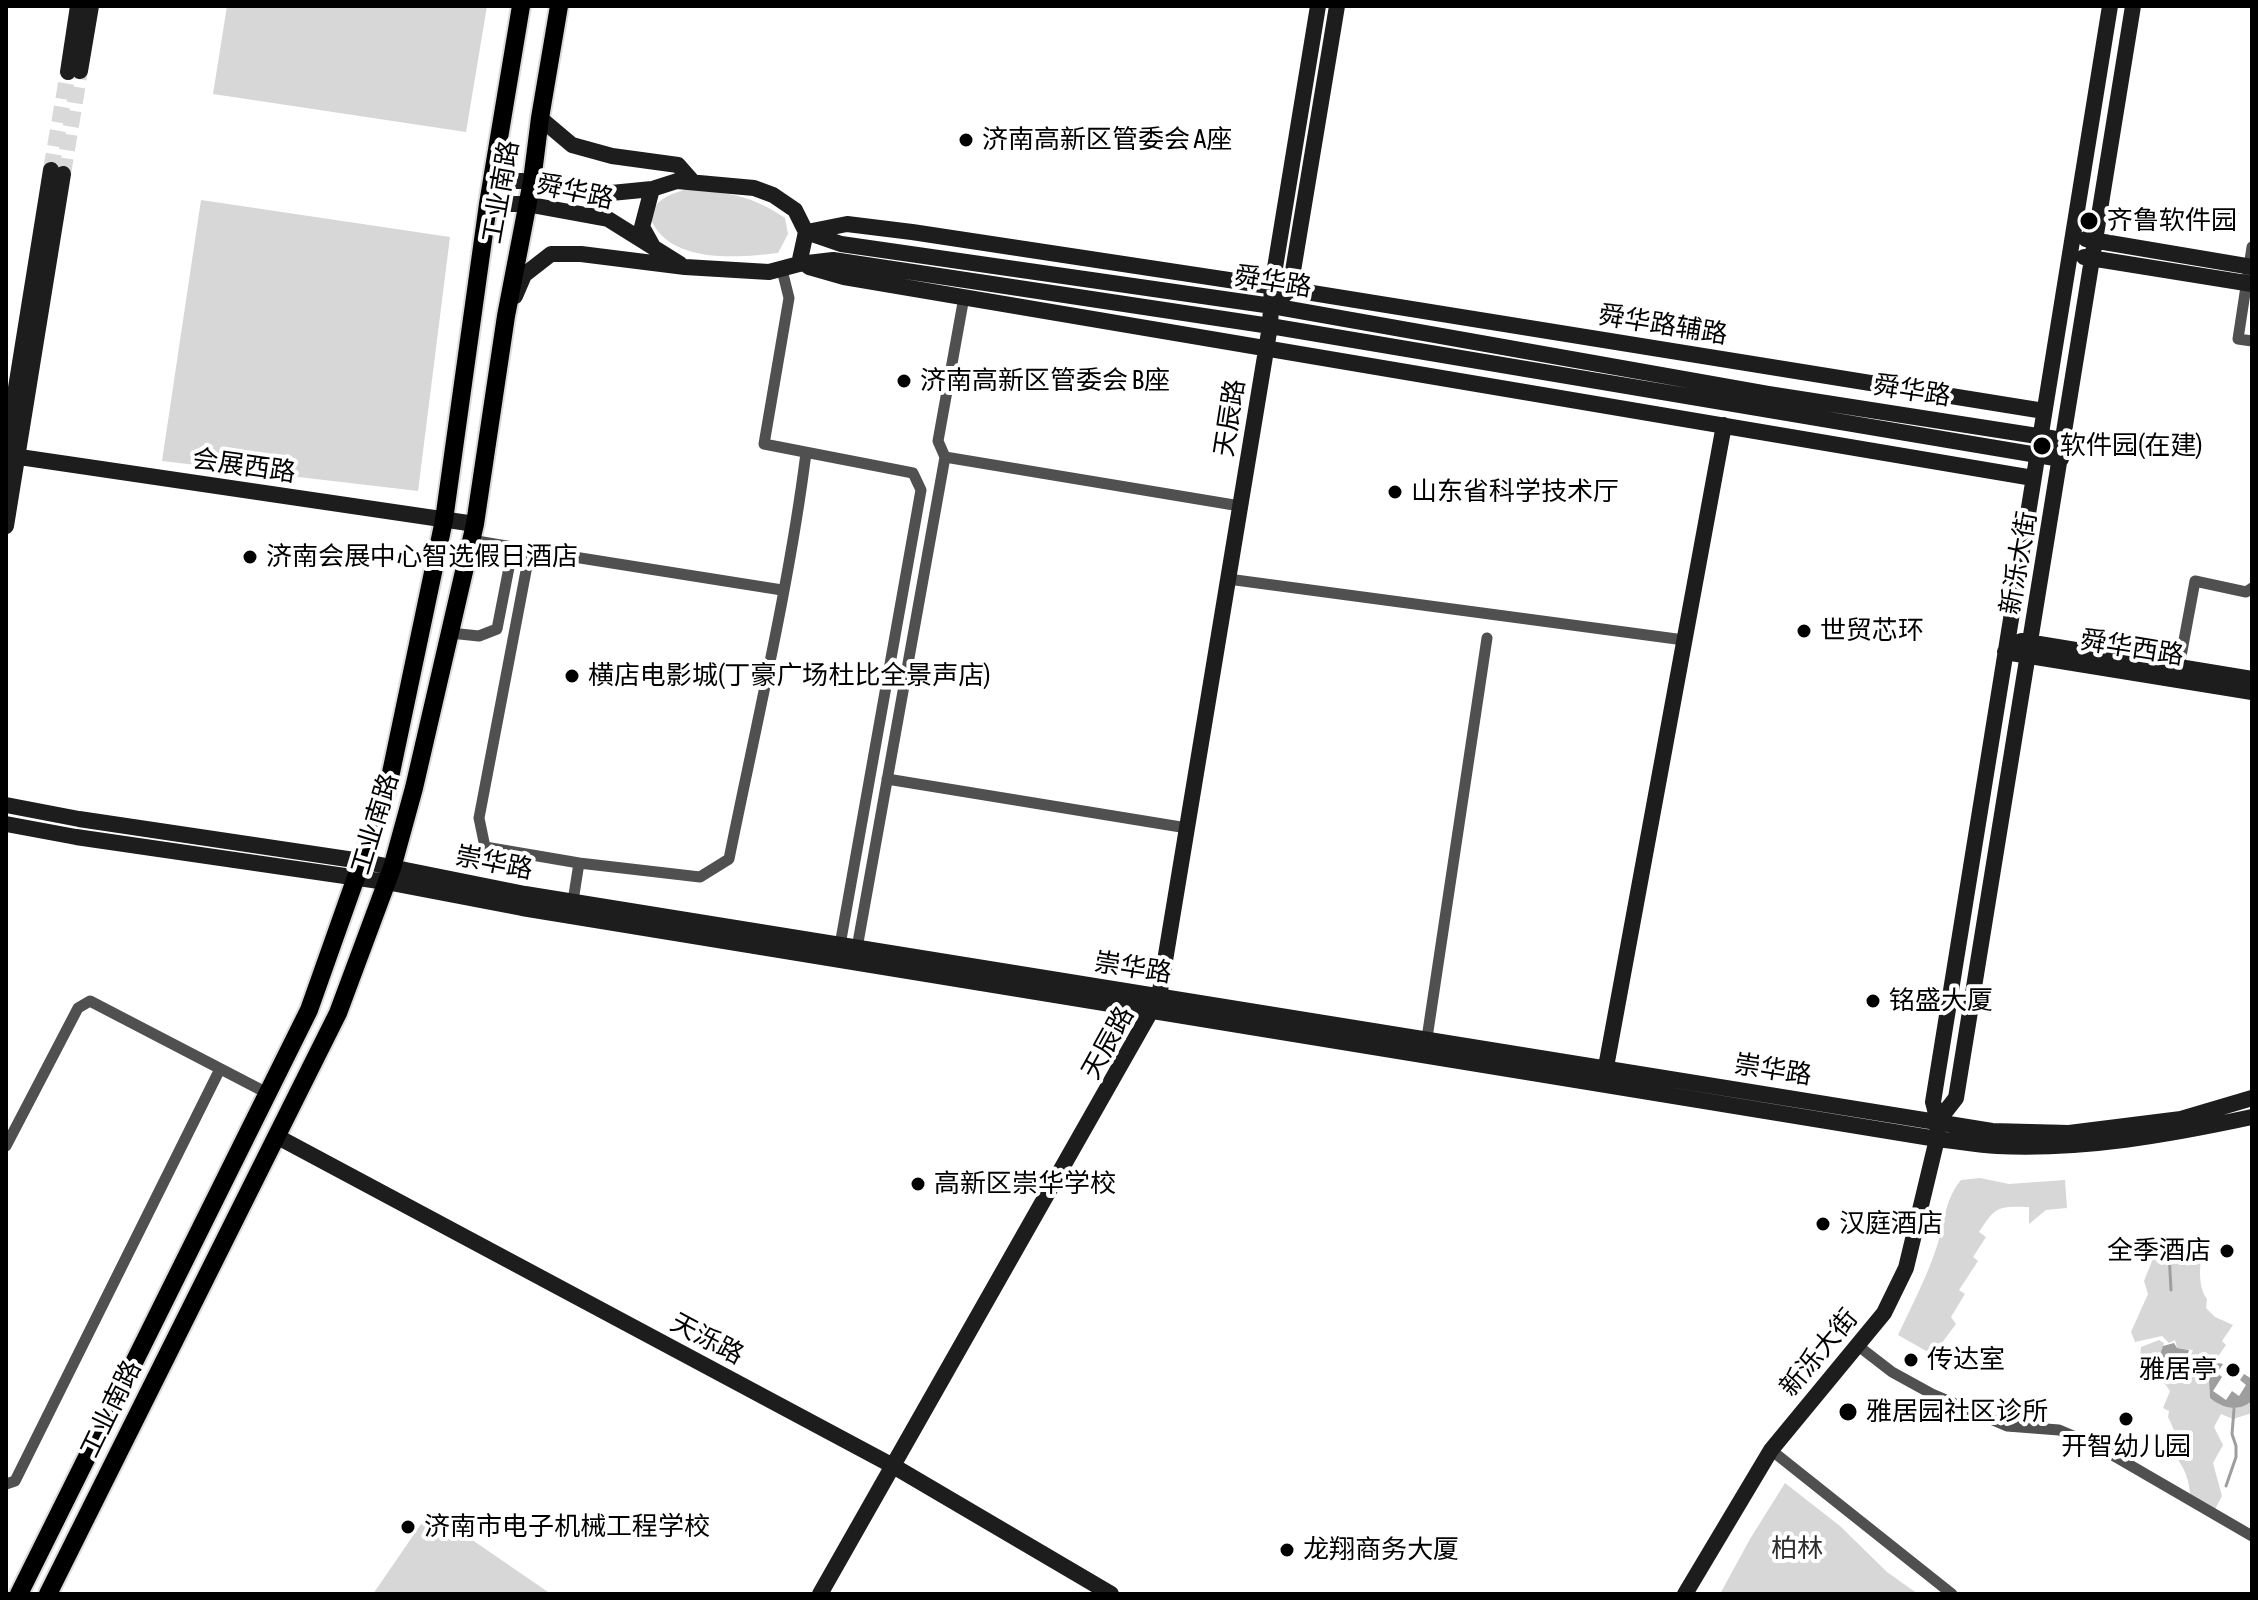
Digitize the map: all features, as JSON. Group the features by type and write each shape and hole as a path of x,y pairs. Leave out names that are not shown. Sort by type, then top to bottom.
{"main road":[{"path":"78,6 74,71 91,6"},
{"name":"工业南路","path":"19,1594 309,1010 388,787 444,520 488,204 521,6"},
{"name":"工业南路","path":"48,1594 338,1013 389,875 414,788 473,532 559,6"},
{"name":"天辰路","path":"1279,288 1318,6"},
{"name":"天辰路","path":"820,1594 1156,1005 1272,306 1279,288 1337,6"},
{"name":"新泺大街","path":"1685,1594 1771,1450 1884,1313 1906,1268 1937,1139 1938,1121 1933,1102 2110,6"},
{"name":"新泺大街","path":"1938,1121 1956,1098 2133,6"},
{"path":"540,118 572,145 612,156 678,165 693,182"},
{"path":"6,526 10,454 57,172"},
{"name":"舜华路","path":"494,181 532,181 601,194 652,189 677,181 754,188 773,195 795,210 806,232 841,244 1272,306 1768,394 2063,440"},
{"path":"652,189 642,227 653,247"},
{"name":"舜华路","path":"488,204 526,204 608,219 685,267 769,272 833,260 857,263 1270,326 2061,459"},
{"name":"舜华路辅路","path":"806,232 847,224 1279,288 2044,411"},
{"path":"806,232 799,264 844,277 2033,478"},
{"path":"2072,238 2095,240 2250,275"},
{"path":"506,316 524,275 551,254 581,254 685,267"},
{"path":"2070,255 2250,275"},
{"path":"1606,1067 1724,425"},
{"name":"会展西路","path":"10,454 444,520 473,532"},
{"name":"舜华西路","path":"2006,645 2252,692"},
{"name":"舜华西路","path":"2029,649 2252,679"},
{"name":"崇华路","path":"6,805 358,870 848,946 1156,1005 1427,1038 1992,1131 2069,1133 2181,1119 2252,1098"},
{"name":"崇华路","path":"6,824 76,837 358,870"},
{"name":"崇华路","path":"389,875 537,911 1156,1005 1937,1139 1996,1146 2068,1146 2186,1131 2252,1117"},
{"name":"天泺路","path":"276,1136 895,1467 1111,1594"}],"street":[{"path":"2252,247 2238,339 2252,341"},
{"path":"782,270 789,298 764,444 913,473 921,490 848,946"},
{"path":"848,946 887,779 945,457 938,441 964,297"},
{"path":"530,550 479,818 485,847 579,863 700,877 729,859 806,453"},
{"path":"945,457 1240,506"},
{"path":"473,532 513,547 782,590"},
{"path":"450,633 479,636 497,629 513,547"},
{"path":"1228,579 1684,640"},
{"path":"2179,667 2195,581 2250,591"},
{"path":"1427,1038 1487,638"},
{"path":"887,779 1187,828"},
{"path":"573,901 579,863"},
{"path":"6,1146 78,1008 90,1001 267,1093"},
{"path":"6,1484 15,1481 220,1069"},
{"path":"1857,1345 1892,1372 1932,1394 2007,1426 2059,1430 2097,1446 2252,1536"},
{"path":"1771,1450 1952,1594"}],"green space":[{"path":"227,6 487,6 466,132 213,94"},
{"path":"687,189 749,199 785,218 788,234 778,253 724,256 687,250 671,243 659,232 650,217 664,198"},
{"path":"201,200 450,237 418,491 162,461"},
{"path":"1980,1178 2009,1184 2065,1180 2067,1208 2046,1210 2029,1224 2029,1207 2010,1207 1994,1212 1979,1232 1986,1237 1973,1257 1978,1261 1959,1290 1965,1294 1951,1317 1956,1324 1941,1344 1949,1350 1942,1360 1898,1335 1930,1267 1952,1195 1961,1180"},
{"path":"2190,1248 2201,1254 2200,1278 2207,1299 2206,1308 2215,1317 2233,1325 2222,1341 2226,1345 2210,1368 2210,1398 2231,1408 2242,1407 2252,1401 2252,1413 2233,1419 2221,1414 2214,1427 2223,1445 2213,1463 2222,1496 2212,1515 2191,1502 2186,1474 2173,1452 2171,1442 2174,1430 2168,1417 2169,1411 2163,1408 2170,1391 2157,1375 2139,1368 2141,1347 2159,1340 2164,1343 2161,1355 2177,1370 2186,1367 2193,1350 2177,1348 2175,1340 2169,1343 2162,1336 2135,1342 2131,1332 2148,1294 2144,1281 2154,1256"},
{"name":"柏林","path":"1785,1483 1840,1526 1887,1572 1918,1594 1720,1594"},
{"path":"430,1511 551,1594 373,1594"}],"shaded area":[{"path":"2174,1343 2177,1348 2189,1350 2186,1361 2177,1371 2160,1355 2163,1346"},
{"path":"2214,1362 2223,1364 2217,1373 2222,1377 2213,1391 2226,1400 2232,1391 2239,1396 2246,1385 2240,1380 2244,1374 2252,1379 2252,1401 2242,1407 2231,1408 2210,1398 2209,1380"}],"waterway":[{"path":"2169,1253 2171,1290"},
{"path":"2226,1486 2236,1457 2232,1434 2234,1409"}],"tunnel":[{"path":"63,174 80,71"},
{"path":"51,170 68,72"}],"place":[{"name":"济南高新区管委会 A座","path":"966,140"},
{"name":"齐鲁软件园","path":"2089,221"},
{"name":"济南高新区管委会 B座","path":"904,381"},
{"name":"软件园(在建)","path":"2042,446"},
{"name":"山东省科学技术厅","path":"1395,492"},
{"name":"济南会展中心智选假日酒店","path":"250,557"},
{"name":"世贸芯环","path":"1804,631"},
{"name":"横店电影城(丁豪广场杜比全景声店)","path":"572,676"},
{"name":"铭盛大厦","path":"1873,1001"},
{"name":"高新区崇华学校","path":"918,1184"},
{"name":"汉庭酒店","path":"1823,1224"},
{"name":"全季酒店","path":"2227,1251"},
{"name":"传达室","path":"1911,1360"},
{"name":"雅居亭","path":"2233,1370"},
{"name":"雅居园社区诊所","path":"1848,1412"},
{"name":"开智幼儿园","path":"2126,1419"},
{"name":"济南市电子机械工程学校","path":"408,1527"},
{"name":"龙翔商务大厦","path":"1287,1550"}]}
